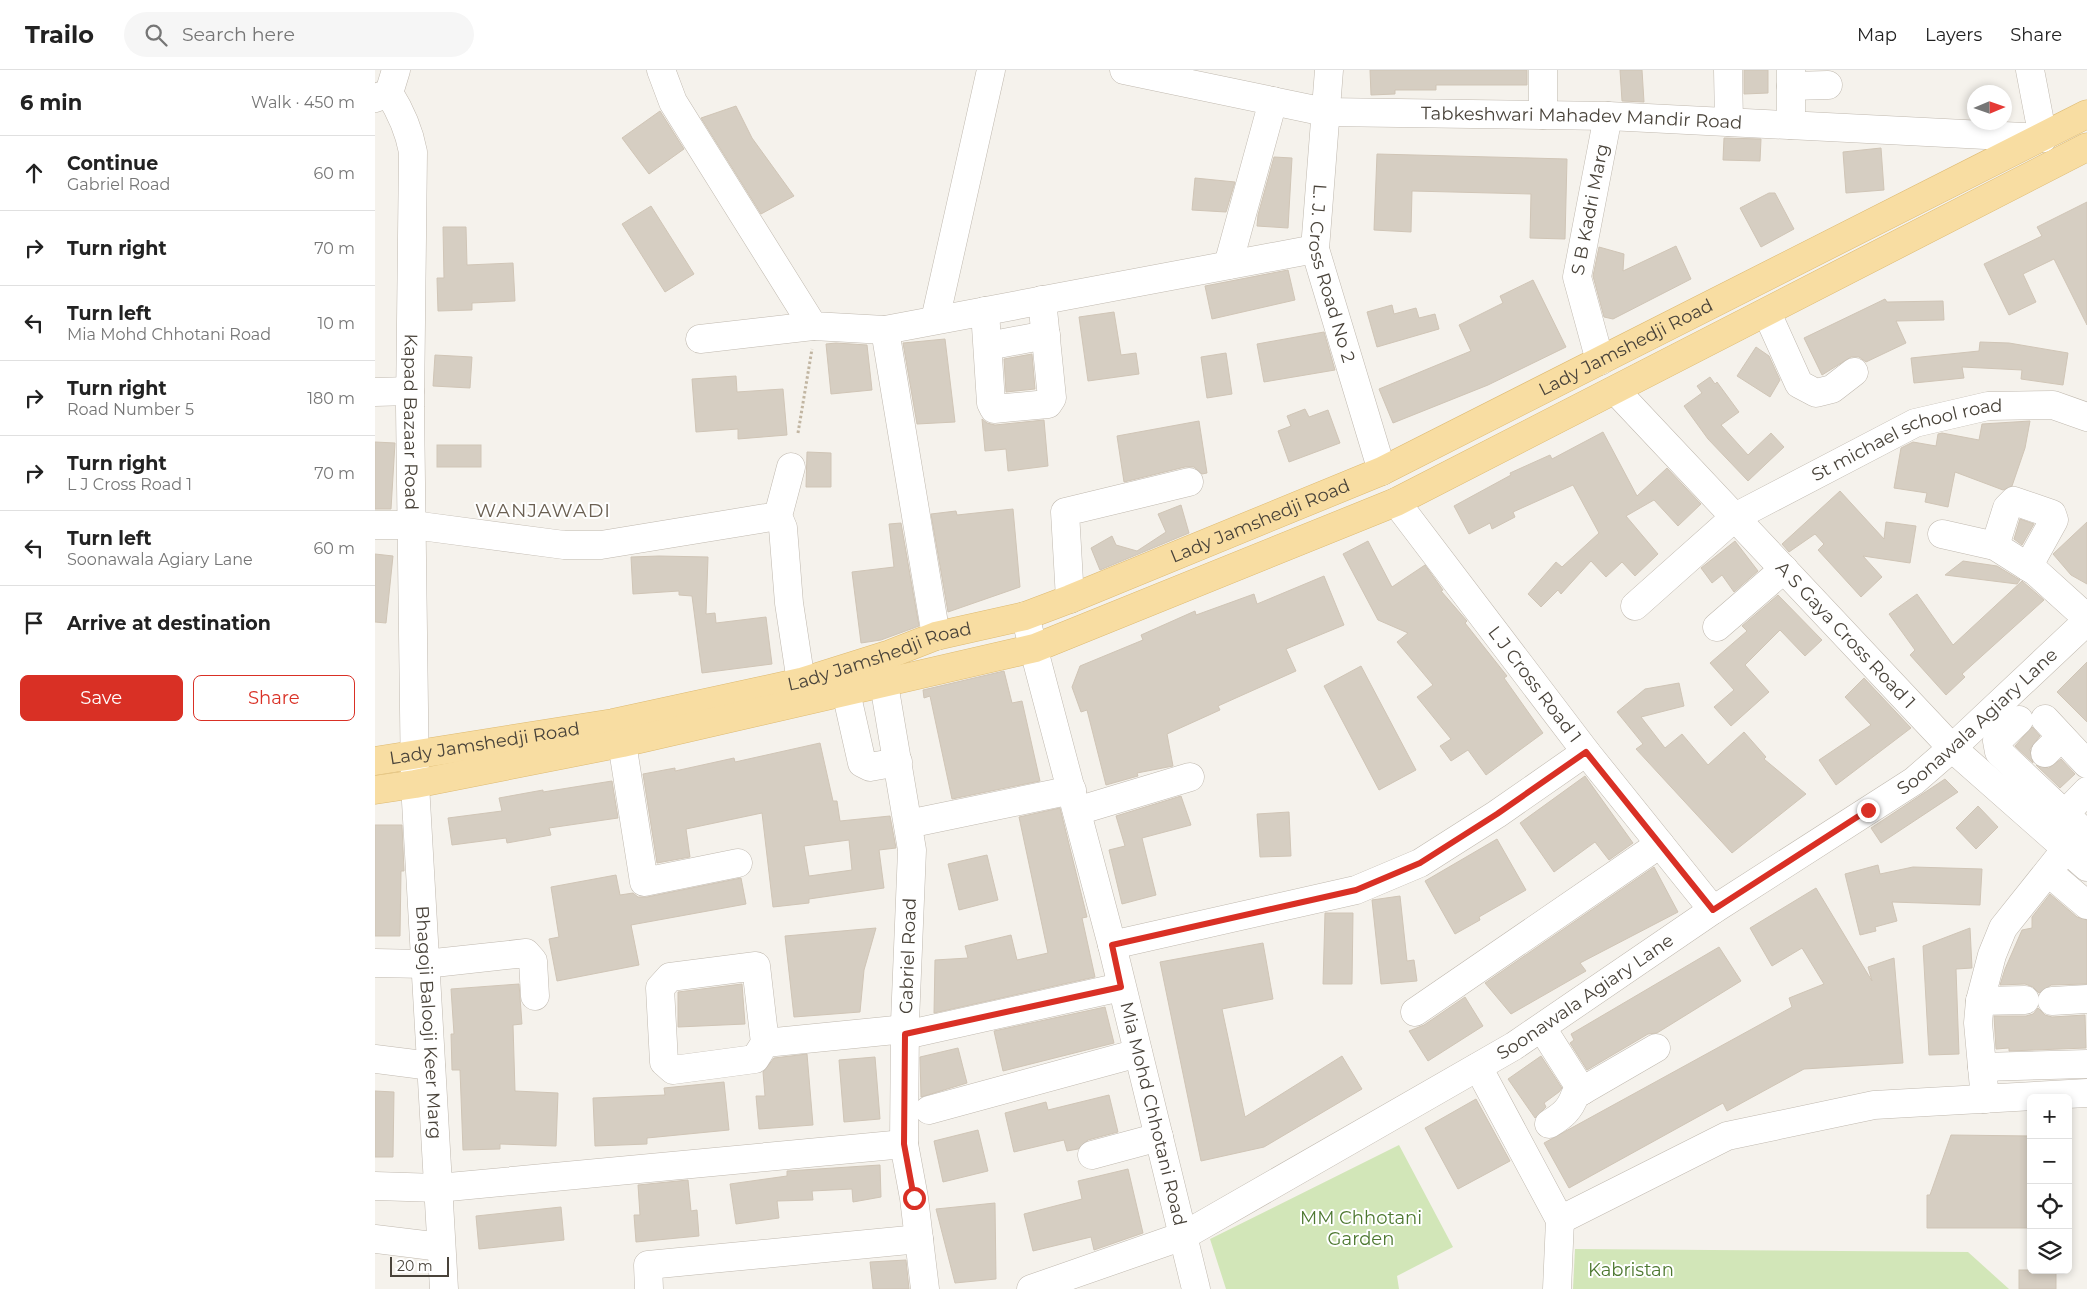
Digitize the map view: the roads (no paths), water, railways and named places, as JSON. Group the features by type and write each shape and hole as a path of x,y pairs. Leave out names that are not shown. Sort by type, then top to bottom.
{"main road":[{"name":"Lady Jamshedji Road","path":"375,761 416,756 613,723 801,682 891,654 936,636 1025,616 1071,599 1382,471 2043,138 2087,114"},
{"name":"Lady Jamshedji Road","path":"375,790 415,784 622,743 1035,648 1396,502 1616,391 2087,148"}],"street":[{"path":"661,70 673,102 813,326"},
{"path":"935,320 991,70"},
{"name":"Tabkeshwari Mahadev Mandir Road","path":"1124,70 1325,112 1608,116 2043,138"},
{"name":"L. J. Cross Road No 2","path":"1329,70 1315,250 1382,471"},
{"path":"1543,70 1543,115"},
{"path":"1727,70 1729,122"},
{"path":"2030,70 2043,138"},
{"path":"1791,125 1791,78 1828,85"},
{"name":"Kapad Bazaar Road","path":"387,87 410,133 413,152 410,399 416,756"},
{"path":"1228,265 1273,101"},
{"name":"S B Kadri Marg","path":"1600,360 1577,277 1608,116"},
{"path":"700,339 813,326 885,330 1315,250"},
{"path":"985,311 991,403 993,409 1048,404 1052,398 1042,300"},
{"path":"1767,313 1799,384 1816,393 1832,389 1854,372"},
{"path":"885,330 936,636"},
{"path":"988,346 1046,335"},
{"name":"A S Gaya Cross Road 1","path":"1616,391 1952,748 2066,833 2087,867"},
{"path":"375,392 410,399"},
{"path":"375,407 410,399"},
{"name":"St michael school road","path":"1635,606 1735,517 1915,423 1988,406 2053,405 2087,417"},
{"path":"791,467 778,516 783,528 789,603 801,682"},
{"path":"1071,599 1065,512 1189,482"},
{"path":"1995,546 2007,508 2014,501 2052,514 2054,520 2028,566"},
{"name":"L J Cross Road 1","path":"1396,502 1586,752 1713,910"},
{"path":"375,525 413,525 564,545 601,545 778,516"},
{"path":"1942,534 1995,546 2028,566 2087,620"},
{"path":"1717,627 1784,568"},
{"name":"Mia Mohd Chhotani Road","path":"1025,616 1112,945 1196,1289"},
{"name":"Soonawala Agiary Lane","path":"1031,1289 1183,1236 1478,1067 1542,1028 1713,910 1915,781 2087,620"},
{"name":"Gabriel Road","path":"884,684 912,850 905,1032 904,1144 914,1198 925,1289"},
{"path":"846,692 862,763 866,767 895,750"},
{"path":"854,727 895,750"},
{"path":"2066,833 1997,749 1997,741 2043,732 2087,764"},
{"path":"622,743 644,882 738,863"},
{"path":"1112,945 1356,890 1381,880 1420,863 1497,814 1586,752"},
{"name":"Bhagoji Balooji Keer Marg","path":"416,756 415,784 444,1289"},
{"path":"908,824 1074,801 1190,777"},
{"path":"1985,1098 1978,1023 1980,1001 1991,955 2003,928 2048,872 2087,791"},
{"path":"1415,1012 1660,844"},
{"path":"2048,872 2087,905"},
{"path":"375,963 425,964 526,954 533,961 535,996"},
{"path":"756,966 765,1042 755,1059 673,1070 664,1062 660,988 670,977 756,966"},
{"path":"765,1042 905,1032 1121,987"},
{"path":"1980,1001 2087,1000"},
{"path":"1542,1028 1582,1091"},
{"path":"1549,1124 1565,1114 1575,1096 1582,1091 1656,1048"},
{"path":"929,1110 1138,1053"},
{"path":"375,1059 431,1066"},
{"path":"1982,1067 2087,1064"},
{"path":"2047,1065 2048,1094"},
{"path":"1478,1067 1560,1220 1557,1289"},
{"path":"2068,1094 2087,1093"},
{"path":"1560,1220 1727,1136 1874,1105 2027,1096"},
{"path":"1091,1155 1159,1137"},
{"path":"375,1186 438,1188 904,1144"},
{"path":"375,1221 441,1237"},
{"path":"375,1239 441,1237"},
{"path":"649,1289 648,1265 919,1239"}],"district":[{"name":"WANJAWADI","path":"543,510"}],"park label":[{"name":"MM Chhotani Garden","path":"1361,1228"},
{"name":"Kabristan","path":"1631,1270"}]}
